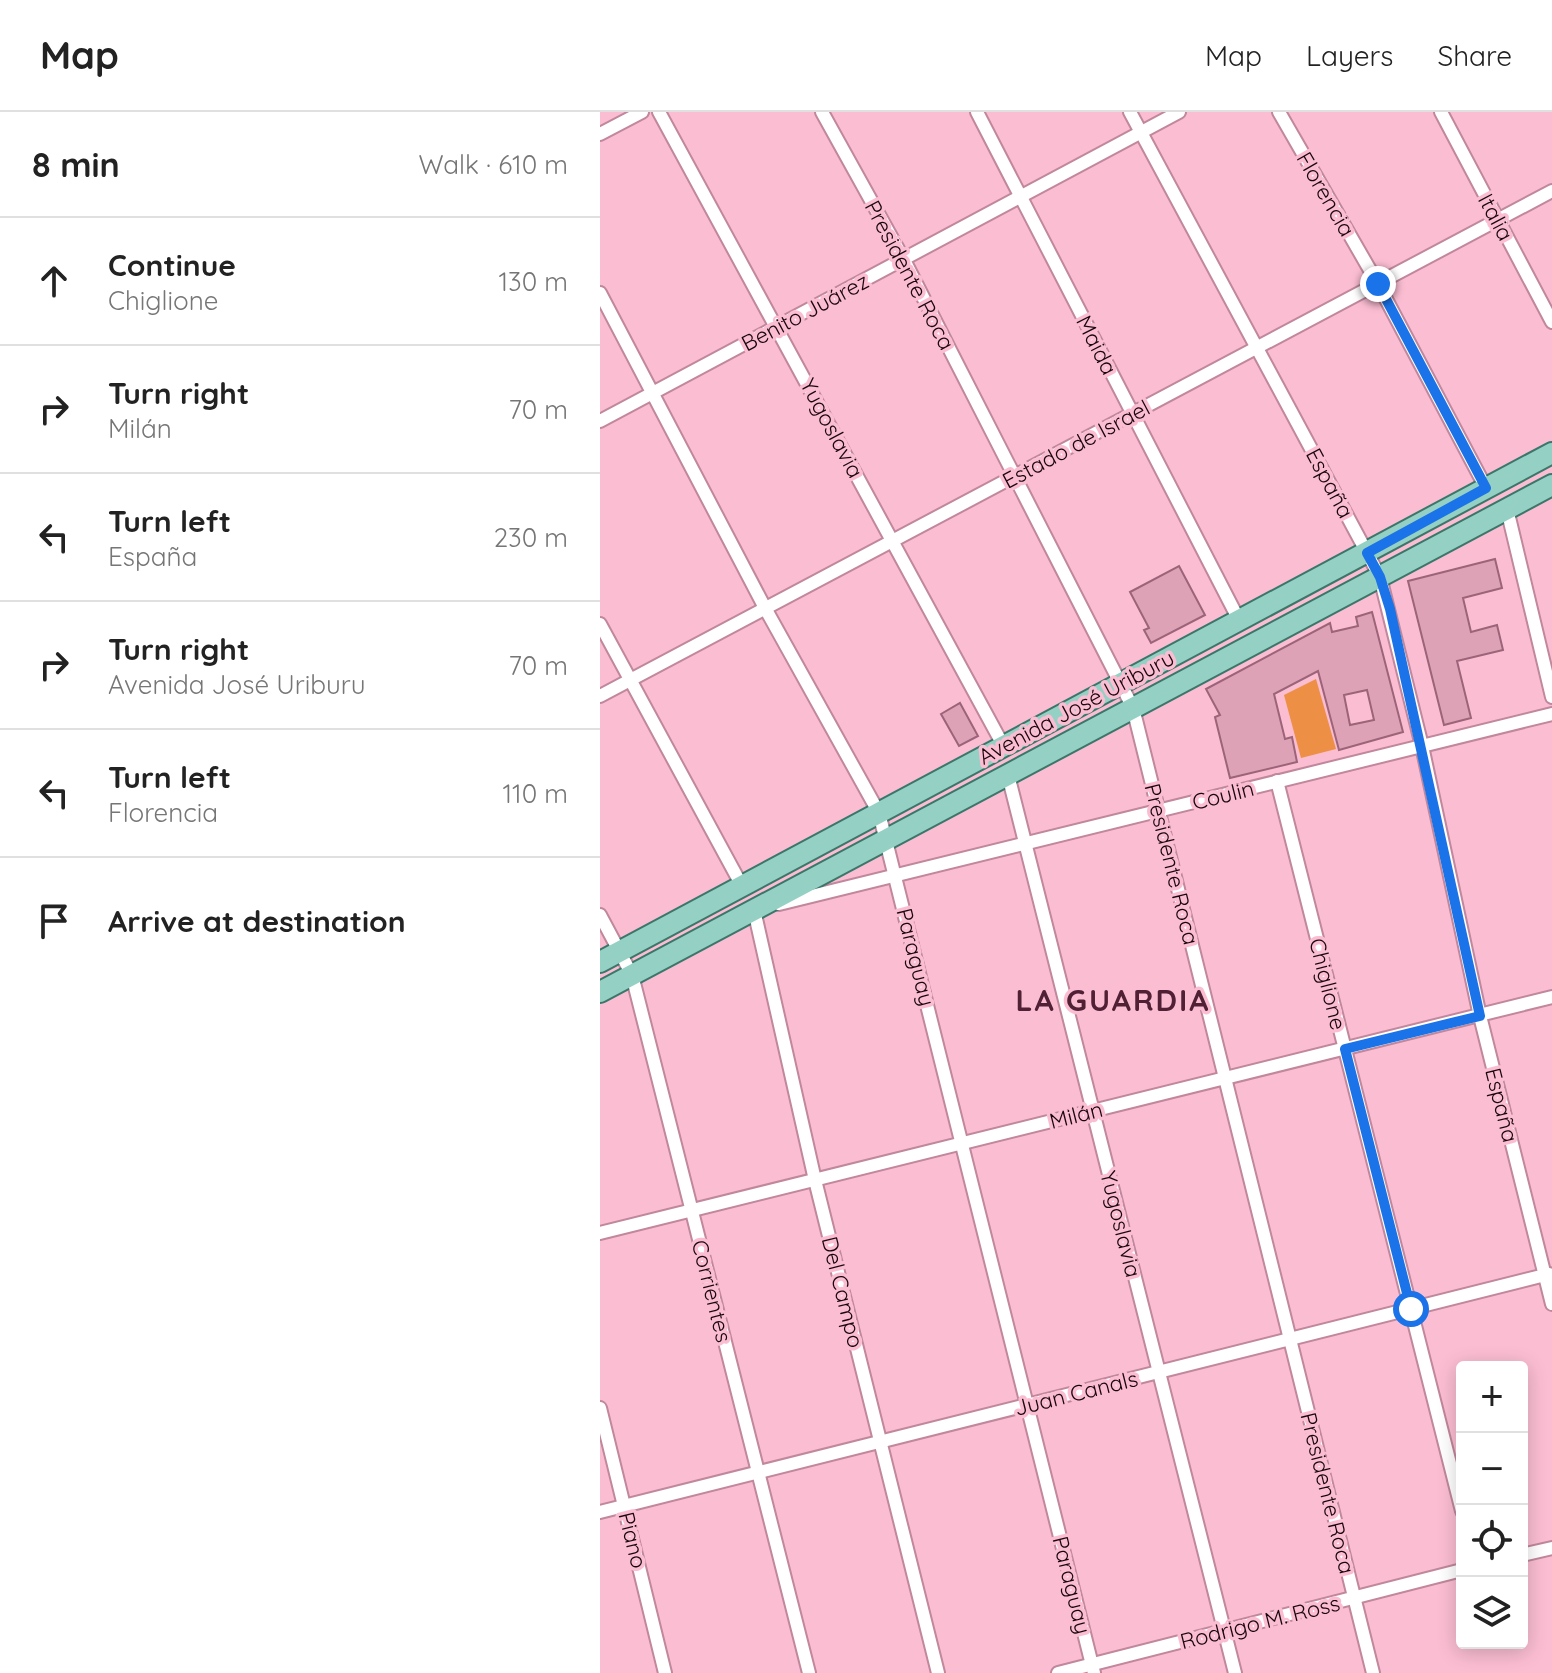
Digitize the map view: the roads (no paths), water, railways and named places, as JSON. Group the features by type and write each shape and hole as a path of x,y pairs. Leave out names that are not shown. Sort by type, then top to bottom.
{"main road":[{"name":"Avenida José Uriburu","path":"600,962 1552,453"},
{"name":"Avenida José Uriburu","path":"600,992 1552,485"}],"street":[{"path":"600,134 642,112"},
{"name":"Yugoslavia","path":"659,112 1003,745"},
{"name":"Presidente Roca","path":"822,112 904,260 1133,708 1373,1673"},
{"name":"Maida","path":"977,112 1239,620"},
{"name":"España","path":"1130,112 1380,577 1422,746 1480,1016 1548,1274 1552,1304"},
{"name":"Benito Juárez","path":"600,421 1179,112"},
{"name":"Florencia","path":"1279,112 1378,284 1486,488"},
{"name":"Italia","path":"1441,112 1552,322"},
{"name":"Estado de Israel","path":"600,696 1552,191"},
{"name":"Paraguay","path":"600,293 765,608 879,813 1093,1669"},
{"path":"1507,509 1552,697"},
{"path":"600,624 742,886"},
{"name":"Coulin","path":"754,910 1552,714"},
{"name":"Yugoslavia","path":"1008,775 1235,1673"},
{"name":"Chiglione","path":"1277,781 1460,1505"},
{"name":"Del Campo","path":"754,910 815,1180 938,1673"},
{"name":"Corrientes","path":"600,915 632,975 809,1673"},
{"name":"Milán","path":"600,1233 1552,997"},
{"name":"Juan Canals","path":"600,1512 1548,1274"},
{"name":"Piano","path":"600,1408 665,1673"},
{"path":"1528,1554 1552,1548"},
{"name":"Rodrigo M. Ross","path":"1058,1673 1093,1669 1224,1631 1456,1572"}],"district":[{"name":"LA GUARDIA","path":"1113,1000"}]}
